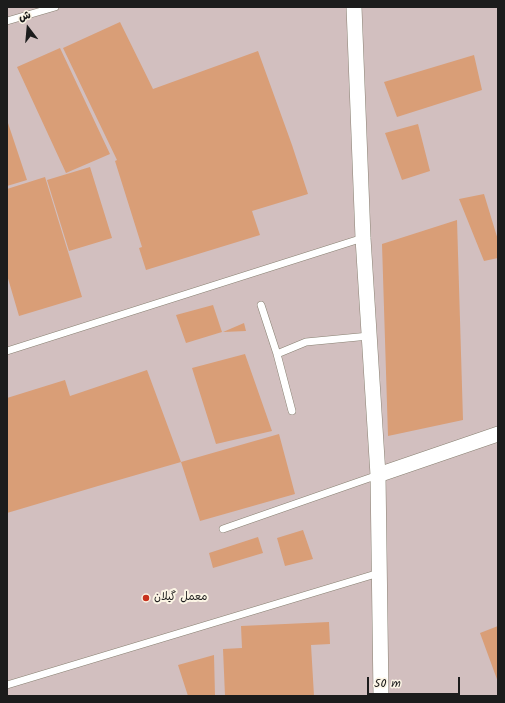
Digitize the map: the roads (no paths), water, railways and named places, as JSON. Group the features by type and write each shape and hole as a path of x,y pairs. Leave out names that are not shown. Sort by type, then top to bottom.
{"street":[{"path":"354,7 363,238 378,475 381,696"},
{"path":"378,475 498,434"}],"lane":[{"path":"7,21 55,7"},
{"path":"7,351 363,238"},
{"path":"261,305 277,354 292,411"},
{"path":"277,354 306,342 369,336"},
{"path":"223,529 378,475"},
{"path":"7,685 379,573"}],"place":[{"name":"معمل گیلان","path":"146,598"}]}
